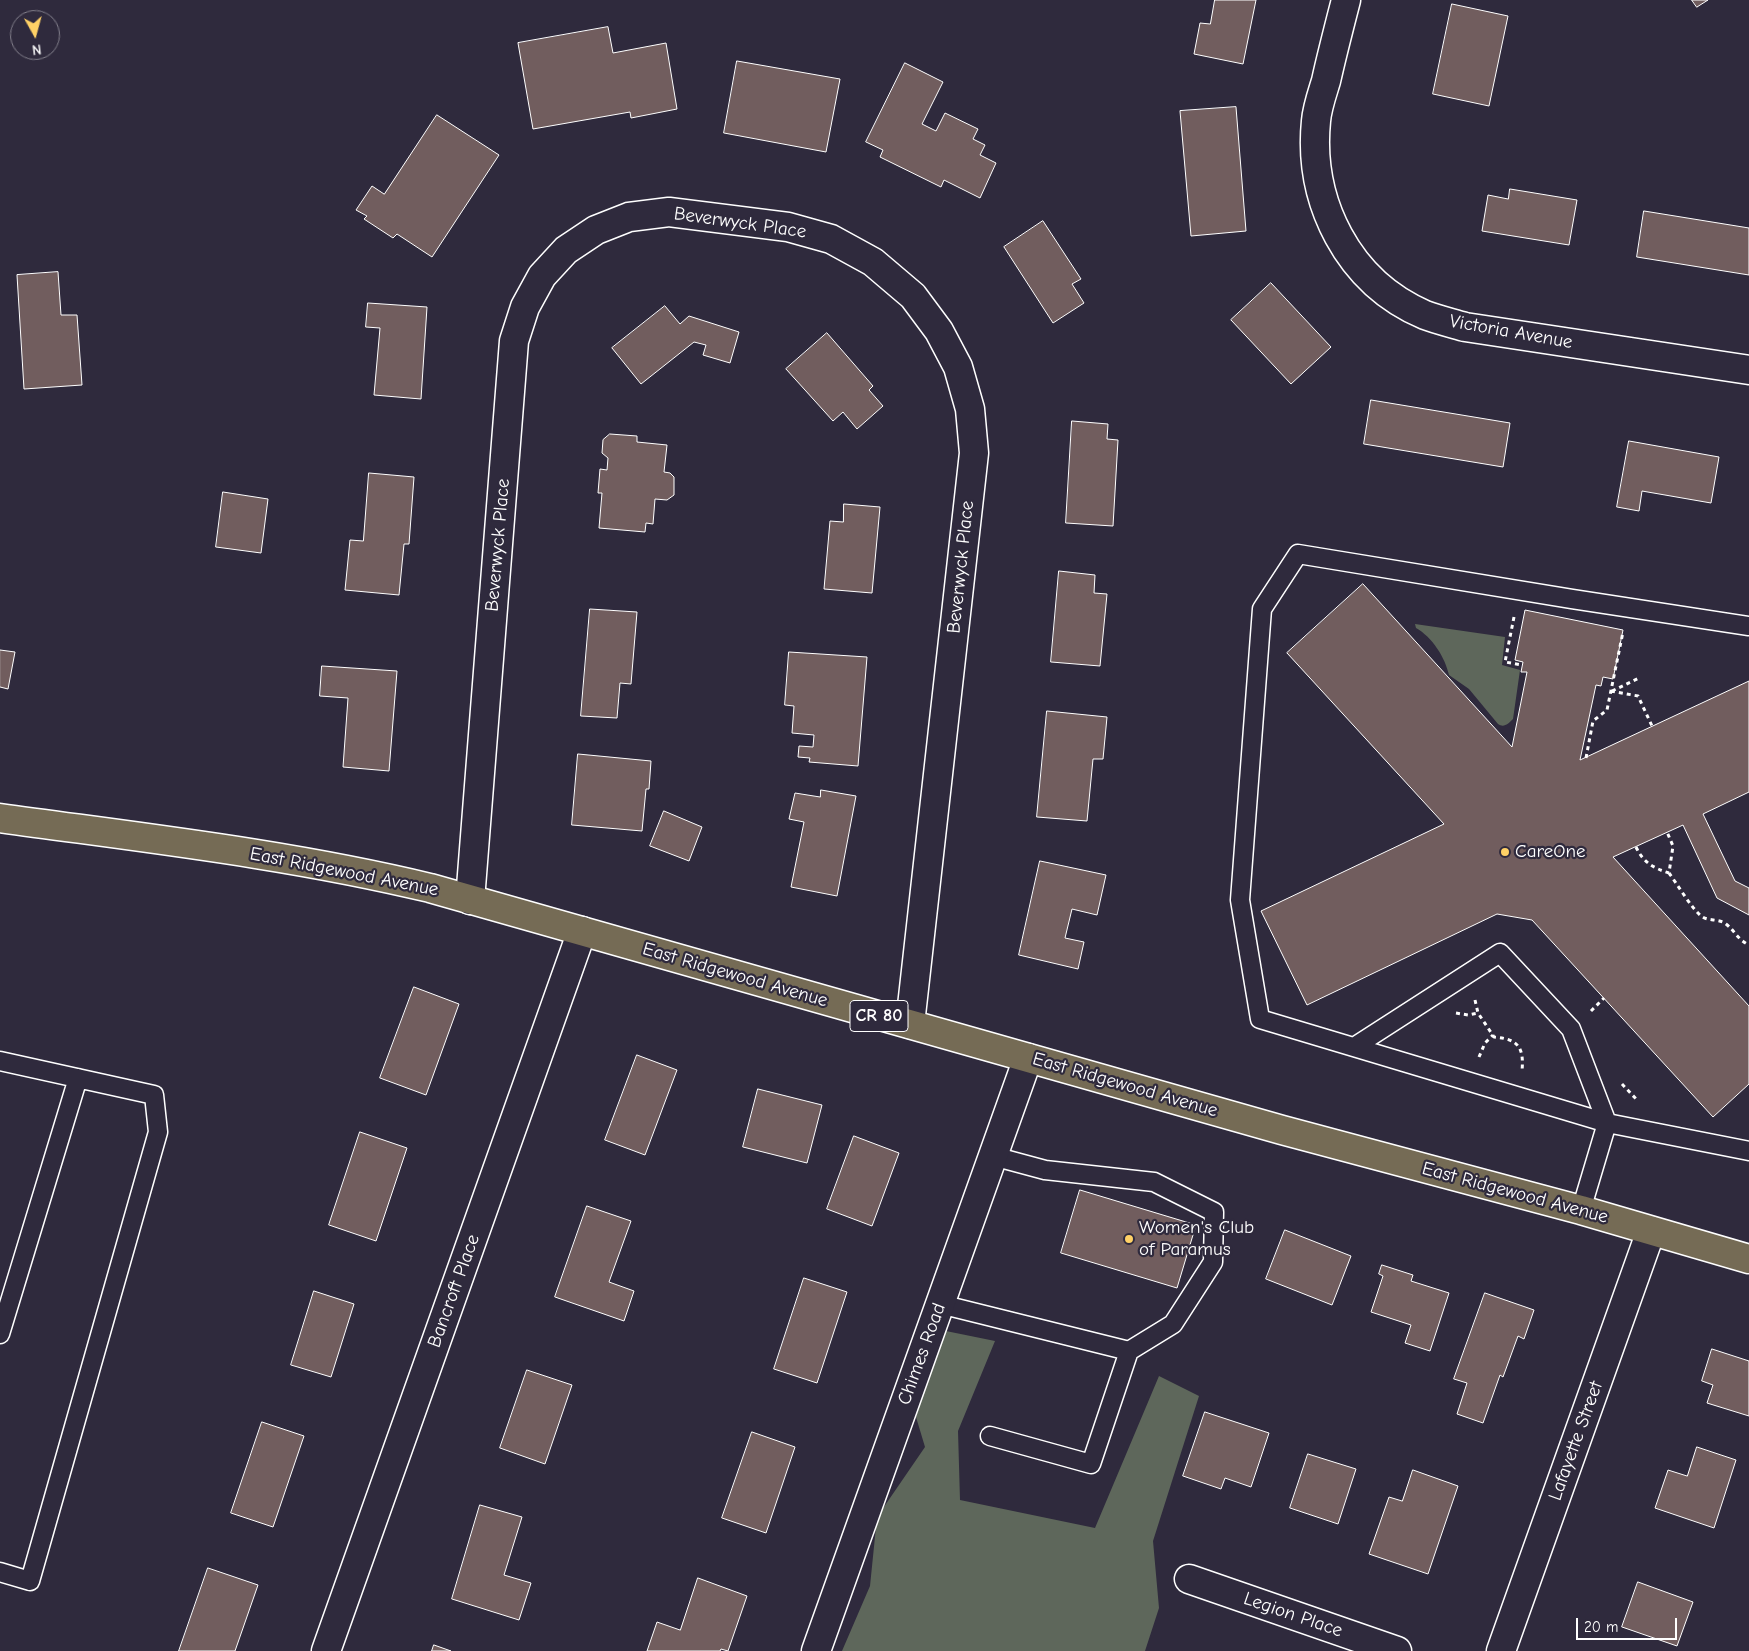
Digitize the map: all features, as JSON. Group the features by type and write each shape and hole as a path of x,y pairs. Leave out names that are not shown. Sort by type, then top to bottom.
{"main road":[{"name":"East Ridgewood Avenue","path":"0,820 289,859 384,877 582,931 1282,1130 1581,1210 1749,1259"}],"street":[{"name":"Victoria Avenue","path":"1346,0 1316,120 1314,162 1322,202 1336,233 1365,273 1394,298 1425,315 1465,327 1749,370"},
{"name":"Beverwyck Place","path":"470,900 514,341 525,307 542,276 566,250 596,230 629,217 669,212 797,229 831,239 873,262 913,296 940,331 958,367 970,409 974,453 910,1024"},
{"name":"Bancroft Place","path":"326,1651 582,931"},
{"name":"Chimes Road","path":"816,1651 1028,1058"},
{"name":"Lafayette Street","path":"1501,1651 1651,1231"},
{"name":"Legion Place","path":"1189,1578 1397,1651"}],"lane":[{"path":"1749,626 1298,554 1262,609 1240,900 1260,1019 1607,1123 1749,1150"},
{"path":"1354,1047 1500,953 1571,1029 1607,1123 1581,1210"},
{"path":"0,1061 154,1095 158,1132 30,1581 0,1572"},
{"path":"0,1334 78,1078"},
{"path":"990,1436 1091,1464 1129,1351 1173,1324 1213,1262 1214,1212 1154,1182 1045,1170 993,1156"},
{"path":"940,1304 1129,1351"}],"path":[{"path":"1514,617 1505,662 1522,665"},
{"path":"1586,758 1593,721 1607,710 1624,626"},
{"path":"1611,691 1639,678"},
{"path":"1611,691 1638,696 1652,726"},
{"path":"1667,832 1673,846 1669,873"},
{"path":"1636,847 1641,858 1660,870 1669,873 1700,916 1710,921 1722,921 1740,941 1749,945"},
{"path":"1476,993 1475,1002 1478,1013 1494,1037 1508,1038 1519,1046 1523,1057 1522,1079"},
{"path":"1478,1058 1485,1043 1493,1035"}],"green space":[{"path":"1415,624 1505,637 1502,665 1520,670 1513,719 1508,724 1498,724 1469,689 1449,675 1437,648 1416,628"},
{"path":"941,1330 995,1341 958,1431 960,1500 1095,1528 1159,1376 1199,1396 1153,1541 1159,1608 1145,1651 842,1651 870,1586 877,1517 925,1447 916,1417"}],"building":[{"path":"1215,0 1256,0 1243,64 1194,54 1200,23 1210,24"},
{"path":"1692,0 1708,0 1697,7"},
{"path":"1452,4 1508,16 1489,106 1433,94"},
{"path":"608,27 613,53 666,43 677,109 631,118 630,112 533,129 518,43"},
{"path":"737,61 840,79 826,152 724,133"},
{"path":"905,63 943,82 922,124 936,131 945,113 978,129 973,139 985,145 980,155 996,163 980,198 944,180 941,187 880,157 883,150 866,142"},
{"path":"1236,107 1246,231 1191,236 1180,111"},
{"path":"437,115 499,155 432,257 397,234 393,238 364,219 367,216 356,210 372,186 384,194"},
{"path":"1510,189 1577,200 1569,245 1482,231 1488,195 1508,199"},
{"path":"1644,211 1749,228 1749,275 1637,257"},
{"path":"1043,221 1081,279 1072,284 1084,303 1053,323 1004,247"},
{"path":"58,272 61,315 77,315 82,385 24,389 17,275"},
{"path":"1271,283 1331,347 1291,384 1231,320"},
{"path":"368,303 427,307 421,399 374,395 380,328 366,327"},
{"path":"665,306 680,324 689,316 739,332 730,363 703,355 706,345 694,342 641,384 612,348"},
{"path":"827,333 873,386 869,390 883,406 857,429 843,412 833,421 786,369"},
{"path":"1371,400 1510,423 1503,467 1364,444"},
{"path":"1072,421 1108,424 1107,439 1118,440 1113,526 1066,523"},
{"path":"610,434 637,436 637,442 667,445 664,472 670,473 674,477 674,495 667,500 655,499 653,524 646,523 645,532 599,528 602,493 598,493 600,469 607,470 608,458 602,453 603,440"},
{"path":"1629,441 1719,457 1711,503 1642,491 1639,511 1617,507"},
{"path":"369,473 414,477 409,544 404,544 399,595 345,590 350,540 363,541"},
{"path":"223,492 268,499 261,553 216,547"},
{"path":"844,504 880,507 872,593 824,589 830,521 843,522"},
{"path":"1059,571 1095,575 1094,593 1107,594 1100,666 1051,662"},
{"name":"CareOne","path":"1363,584 1512,747 1527,672 1521,672 1523,662 1515,660 1525,610 1623,630 1613,679 1603,677 1601,686 1596,685 1580,760 1749,681 1749,792 1703,814 1735,881 1749,888 1749,915 1717,898 1683,825 1613,857 1749,1006 1749,1084 1713,1117 1532,920 1497,914 1307,1005 1261,911 1444,824 1287,653"},
{"path":"590,609 637,612 631,684 620,683 617,718 581,716"},
{"path":"0,650 15,652 8,689 0,687"},
{"path":"789,652 867,657 858,766 809,762 810,758 798,757 799,746 813,747 814,735 792,733 794,706 785,705"},
{"path":"322,666 397,671 389,771 343,767 348,698 320,696"},
{"path":"1047,711 1107,717 1103,759 1093,759 1087,821 1037,817"},
{"path":"578,754 651,761 649,789 646,789 642,831 572,825"},
{"path":"821,790 856,796 837,896 791,887 804,822 789,819 795,793 820,797"},
{"path":"664,811 702,827 689,861 650,846"},
{"path":"1040,861 1106,875 1097,915 1072,909 1065,938 1084,942 1078,969 1019,955"},
{"path":"414,987 459,1004 426,1095 380,1078"},
{"path":"637,1055 677,1070 645,1155 605,1140"},
{"path":"758,1089 822,1105 807,1163 743,1147"},
{"path":"360,1132 407,1148 376,1241 329,1225"},
{"path":"854,1136 899,1153 872,1226 827,1209"},
{"name":"Women's Club of Paramus","path":"1080,1190 1196,1225 1177,1288 1061,1253"},
{"path":"587,1206 631,1221 609,1282 634,1291 624,1321 555,1297"},
{"path":"1285,1230 1351,1256 1332,1305 1266,1279"},
{"path":"1382,1265 1413,1275 1411,1281 1449,1293 1430,1351 1405,1343 1411,1325 1371,1312 1383,1276 1379,1274"},
{"path":"804,1278 847,1292 817,1383 774,1369"},
{"path":"314,1291 354,1304 331,1377 291,1365"},
{"path":"1485,1293 1534,1310 1524,1339 1518,1336 1503,1377 1500,1375 1483,1423 1457,1414 1467,1383 1454,1379"},
{"path":"1712,1349 1749,1361 1749,1416 1707,1403 1713,1385 1702,1381"},
{"path":"527,1370 572,1385 545,1464 500,1448"},
{"path":"1205,1412 1269,1433 1251,1487 1225,1478 1221,1489 1183,1476"},
{"path":"262,1422 304,1436 273,1527 231,1513"},
{"path":"752,1432 795,1447 766,1533 722,1518"},
{"path":"1697,1447 1736,1460 1714,1528 1655,1508 1668,1470 1687,1476"},
{"path":"1308,1454 1356,1469 1338,1524 1290,1508"},
{"path":"1413,1470 1458,1486 1428,1574 1369,1554 1389,1497 1402,1501"},
{"path":"480,1505 522,1517 504,1575 531,1583 519,1620 452,1599"},
{"path":"208,1568 258,1585 235,1651 179,1651"},
{"path":"698,1578 747,1596 728,1651 721,1649 720,1651 647,1651 657,1622 680,1630"},
{"path":"1638,1582 1693,1602 1677,1646 1622,1627"},
{"path":"434,1645 451,1651 432,1651"}],"place":[{"name":"CareOne","path":"1505,852"},
{"name":"Women's Club of Paramus","path":"1129,1239"}]}
